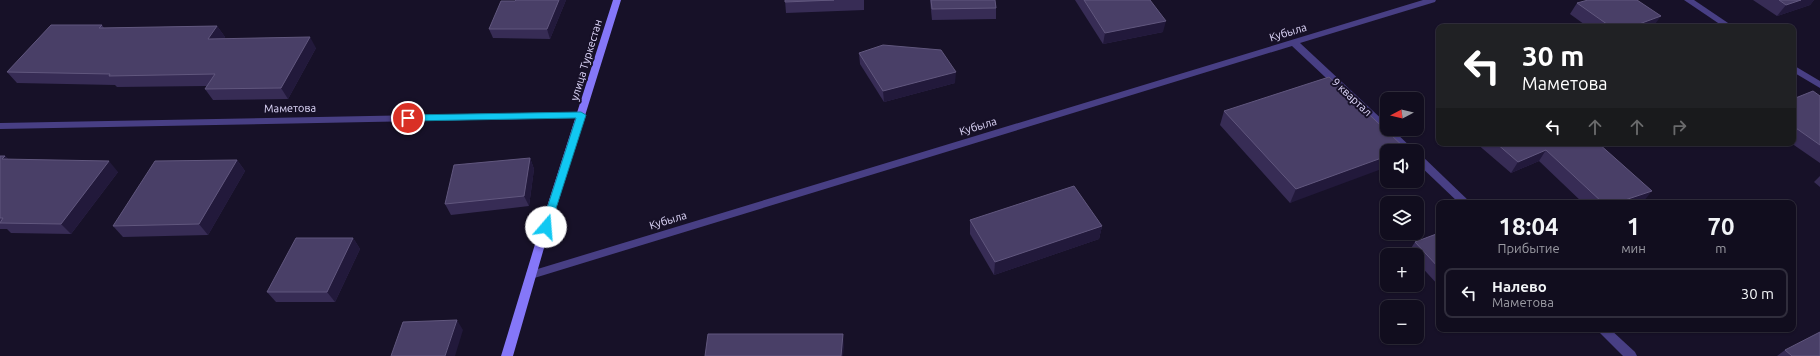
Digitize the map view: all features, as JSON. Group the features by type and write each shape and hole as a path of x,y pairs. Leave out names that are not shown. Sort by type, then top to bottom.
{"street":[{"name":"улица Туркестан","path":"507,356 617,0"},
{"name":"Кубыла","path":"532,274 1432,0"},
{"path":"1688,0 1725,24"},
{"name":"9 квартал","path":"1294,43 1402,144"},
{"path":"1796,70 1820,85"},
{"name":"Маметова","path":"0,126 581,115"},
{"path":"1424,164 1463,200"},
{"path":"1605,332 1632,356"}],"building":[{"path":"559,0 547,29 489,29 501,1"},
{"path":"785,0 834,0 785,2"},
{"path":"931,0 995,0 996,8 932,9"},
{"path":"1084,0 1150,0 1166,21 1105,33"},
{"path":"1588,0 1637,0 1661,16 1639,24 1607,24 1577,3"},
{"path":"1779,0 1801,0 1786,5"},
{"path":"51,25 102,25 99,28 217,26 208,39 310,37 281,88 205,89 215,74 109,76 110,74 7,72"},
{"path":"883,45 941,50 956,72 883,91 859,53"},
{"path":"1329,77 1380,125 1380,136 1392,136 1401,144 1380,144 1380,159 1296,189 1224,111"},
{"path":"1813,91 1820,96 1820,145 1796,128 1796,98"},
{"path":"1499,146 1601,146 1652,191 1625,200 1600,200 1546,150 1518,162"},
{"path":"0,156 5,156 2,159 109,161 61,224 0,223 3,218 0,218"},
{"path":"530,158 524,196 445,204 454,165"},
{"path":"237,160 199,224 113,226 155,161"},
{"path":"1074,186 1102,226 995,262 970,220"},
{"path":"1436,234 1436,265 1424,252 1424,248 1421,248 1415,242 1424,240 1424,239"},
{"path":"296,238 353,238 327,292 267,292"},
{"path":"457,320 445,356 391,356 403,322"},
{"path":"1820,332 1820,356 1792,356 1785,350"},
{"path":"708,334 843,334 841,356 705,356"}],"route":[{"path":"408,118 581,115 546,227"}]}
